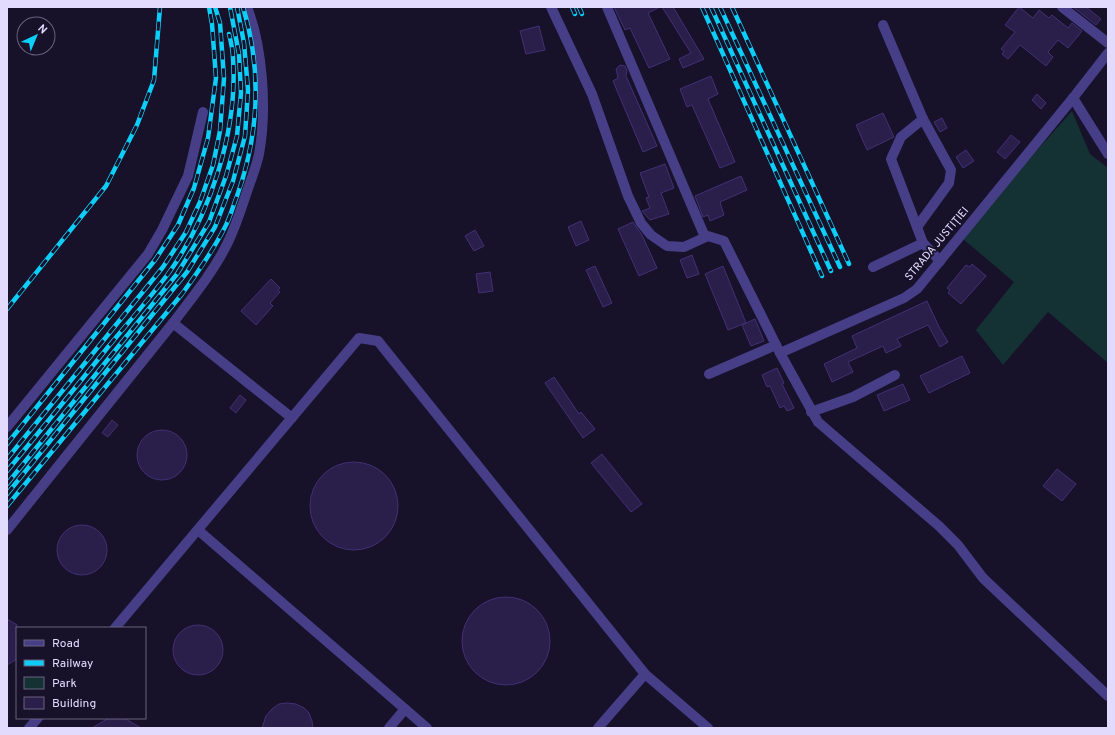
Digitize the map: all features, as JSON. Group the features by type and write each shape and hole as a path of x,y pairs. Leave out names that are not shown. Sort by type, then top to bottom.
{"street":[{"path":"7,530 173,324 203,284 225,249 238,221 259,155 263,124 262,79 255,34 247,7"},
{"path":"551,7 592,94 628,196 641,223 651,235 667,246 684,247 708,236 724,241 778,349 811,412 818,422 939,526 958,545 983,578 1108,696"},
{"path":"607,7 705,238"},
{"path":"1062,7 1108,43"},
{"path":"883,25 923,119 951,170 949,182 917,227"},
{"name":"STRADA JUSTIȚIEI","path":"709,374 778,349 904,298 916,289 1073,98 1108,53"},
{"path":"1073,98 1108,154"},
{"path":"7,427 148,254 162,230 188,176 203,112"},
{"path":"923,119 901,137 891,159 923,243 940,261"},
{"path":"873,267 923,243"},
{"path":"173,324 292,418"},
{"path":"116,627 359,338 378,341 645,674 708,728"},
{"path":"811,412 853,397 895,374"},
{"path":"198,530 427,728"},
{"path":"598,728 645,674"},
{"path":"389,728 405,709"},
{"path":"30,728 37,719"}],"green space":[{"path":"1072,111 1090,154 1108,168 1108,254 1106,256 1108,258 1108,363 1048,312 1003,365 976,330 1014,282 963,239 1016,174"}],"building":[{"path":"614,7 660,7 648,13 670,59 649,68 630,28 625,30"},
{"path":"662,7 673,7 704,59 683,68 679,59 691,53"},
{"path":"1019,7 1033,18 1039,10 1049,18 1052,15 1068,28 1072,23 1082,31 1068,48 1058,40 1048,52 1053,57 1046,66 1020,45 1008,59 1002,54 1004,51 1001,49 1015,32 1005,25"},
{"path":"1073,7 1086,7 1101,19 1096,25"},
{"path":"539,26 545,50 526,54 520,31"},
{"path":"620,65 625,66 627,71 626,76 657,146 643,152 613,81 618,78 616,69"},
{"path":"711,76 718,94 708,99 735,162 720,168 692,105 687,107 680,89"},
{"path":"1037,94 1046,103 1041,109 1032,100"},
{"path":"883,113 894,137 867,150 856,125"},
{"path":"942,118 947,128 940,132 934,122"},
{"path":"1011,135 1020,142 1005,159 997,152"},
{"path":"966,150 974,161 963,168 956,157"},
{"path":"665,164 674,188 661,193 669,214 650,220 642,211 650,208 646,198 649,197 640,173"},
{"path":"741,176 747,190 720,202 724,215 710,221 708,215 703,217 695,196"},
{"path":"581,221 589,240 576,246 568,227"},
{"path":"633,222 642,235 657,268 639,276 618,229"},
{"path":"475,230 484,246 474,251 465,236"},
{"path":"692,255 699,274 687,278 680,260"},
{"path":"972,264 986,276 961,304 948,293 950,290 947,288 966,265 970,267"},
{"path":"595,266 612,303 603,307 586,270"},
{"path":"723,266 746,323 728,330 705,274"},
{"path":"490,272 493,291 479,293 476,274"},
{"path":"271,279 280,288 278,290 280,292 270,303 273,306 256,325 241,311"},
{"path":"927,301 948,342 940,347 928,325 897,339 901,346 886,353 883,346 848,362 853,372 832,382 824,364 857,348 852,336"},
{"path":"755,319 764,341 751,346 742,325"},
{"path":"962,356 970,373 929,393 920,376"},
{"path":"777,368 784,383 782,384 794,408 787,411 784,406 780,408 770,386 767,387 762,375"},
{"path":"554,377 579,414 581,412 595,429 583,438 545,383"},
{"path":"903,384 910,400 884,411 877,395"},
{"path":"240,395 246,400 236,413 230,408"},
{"path":"112,420 118,425 108,437 102,433"},
{"path":"162,430 176,434 183,441 187,455 183,469 176,476 162,480 148,476 141,469 137,455 141,441 148,434"},
{"path":"602,454 642,504 631,512 591,463"},
{"path":"354,462 371,465 379,469 391,481 395,489 398,506 395,523 391,531 379,543 371,547 354,550 337,547 329,543 317,531 313,523 310,506 313,489 317,481 329,469 337,465"},
{"path":"1057,469 1076,484 1062,501 1043,486"},
{"path":"82,525 96,529 103,536 107,550 103,564 96,571 82,575 68,571 61,564 57,550 61,536 68,529"},
{"path":"506,597 523,600 531,604 543,616 547,624 550,641 547,658 543,666 531,678 523,682 506,685 489,682 481,678 469,666 465,658 462,641 465,624 469,616 481,604 489,600"},
{"path":"7,619 17,625 17,627 16,660 7,665"},
{"path":"198,625 212,629 219,636 223,650 219,664 212,671 198,675 184,671 177,664 173,650 177,636 184,629"},
{"path":"279,704 296,704 304,708 309,713 313,728 262,728 266,716 272,709"},
{"path":"107,719 126,719 141,728 92,728"}],"railway":[{"path":"7,309 106,186 137,125 154,80 160,7"},
{"path":"7,444 155,260 178,225 194,188 208,138 216,78 212,24 209,7"},
{"path":"7,459 163,267 186,232 200,202 213,165 220,131 224,78 220,23 215,7"},
{"path":"7,484 177,274 209,222 226,176 237,136 241,93 239,54 230,7"},
{"path":"7,494 187,272 215,227 233,181 245,136 248,90 244,43 237,7"},
{"path":"7,506 182,294 210,253 227,223 244,173 254,126 255,78 253,54 243,7"},
{"path":"572,7 575,14"},
{"path":"579,7 582,14"},
{"path":"702,7 822,276"},
{"path":"711,7 831,271"},
{"path":"720,7 840,267"},
{"path":"732,7 849,264"},
{"path":"7,471 168,274 197,226 218,172 226,143 231,114 233,58 229,34"}]}
